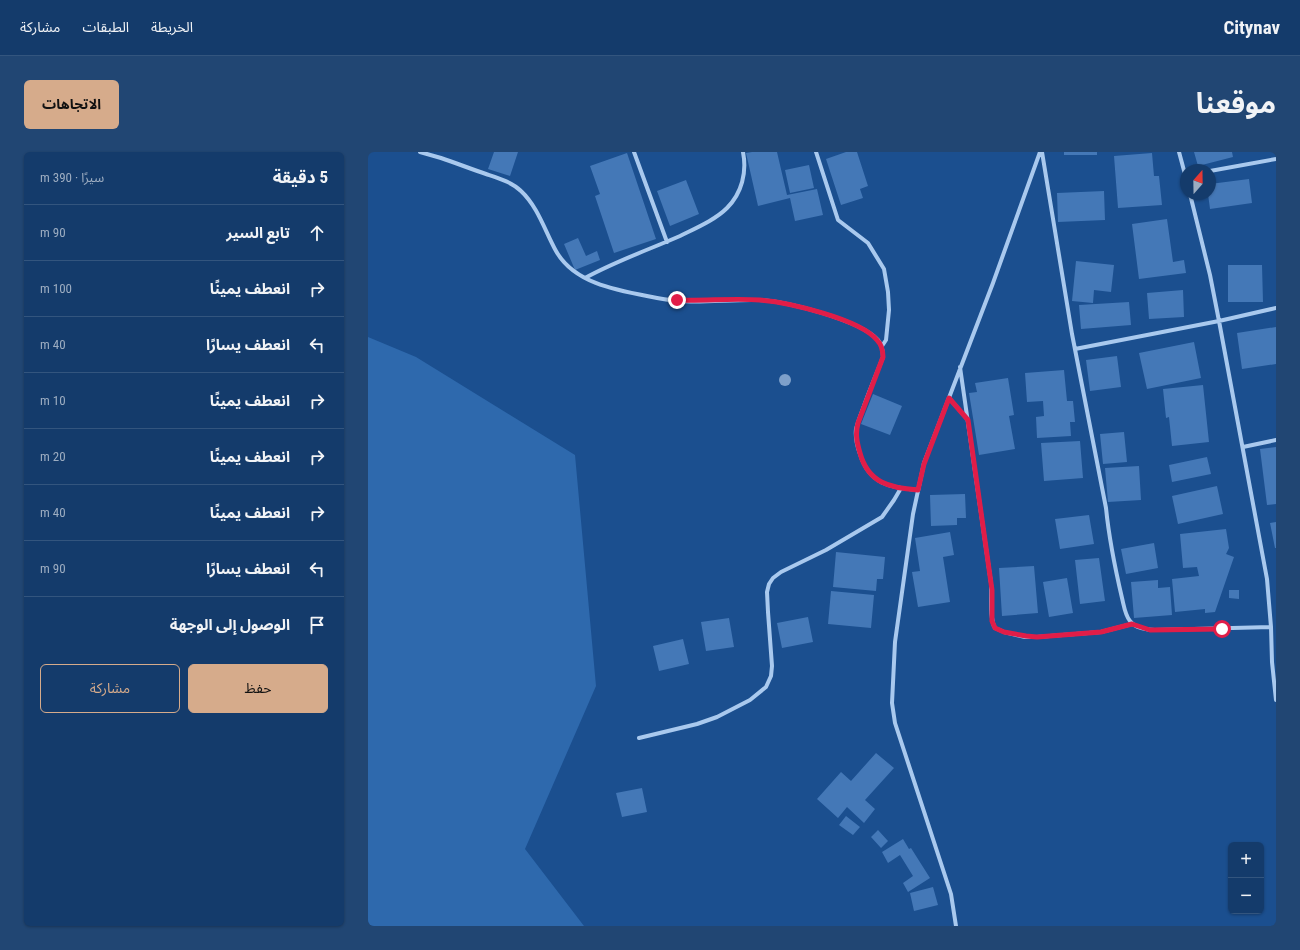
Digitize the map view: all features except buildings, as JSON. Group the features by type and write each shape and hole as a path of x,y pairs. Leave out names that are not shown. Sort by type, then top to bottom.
{"street":[{"path":"420,152 439,157 498,178 520,190 528,198 540,218 557,252 576,273 585,278 611,288 658,298 704,301 760,300 796,306 832,316 858,327 874,336 882,346 883,357 858,423 856,441 864,465 874,478 884,484 918,490"},
{"path":"634,152 666,242"},
{"path":"585,278 607,266 695,229 726,209 740,191 743,182 745,161 743,152"},
{"path":"816,152 838,220 868,243 884,270 888,292 888,310 886,340 882,346"},
{"path":"1041,152 1075,349 1106,508 1108,530 1119,586 1125,611 1129,620 1132,624 1145,629 1155,630 1271,627"},
{"path":"956,926 951,894 895,723 892,704 895,642 918,490 924,464 993,284 1041,152"},
{"path":"1179,152 1182,164"},
{"path":"1216,170 1276,159"},
{"path":"1191,200 1210,275 1267,578 1276,700"},
{"path":"1075,349 1219,321 1276,308"},
{"path":"960,367 992,590 992,621 995,628 1004,632 1037,637 1101,632 1132,624"},
{"path":"949,398 968,420"},
{"path":"1243,447 1276,440"},
{"path":"639,738 697,724 717,717 750,700 766,687 771,676 772,666 767,592 769,584 773,578 781,572 826,550 882,517 901,488"}],"shaded area":[{"path":"368,337 416,357 575,455 596,686 525,849 584,926 368,926"}],"route":[{"path":"677,300 760,300 776,302 832,316 858,327 877,339 882,346 883,357 856,428 856,441 864,465 874,478 884,484 918,490 924,464 949,398 968,420 992,590 992,621 995,628 1004,632 1037,637 1101,632 1132,624 1150,630 1222,629"}]}
